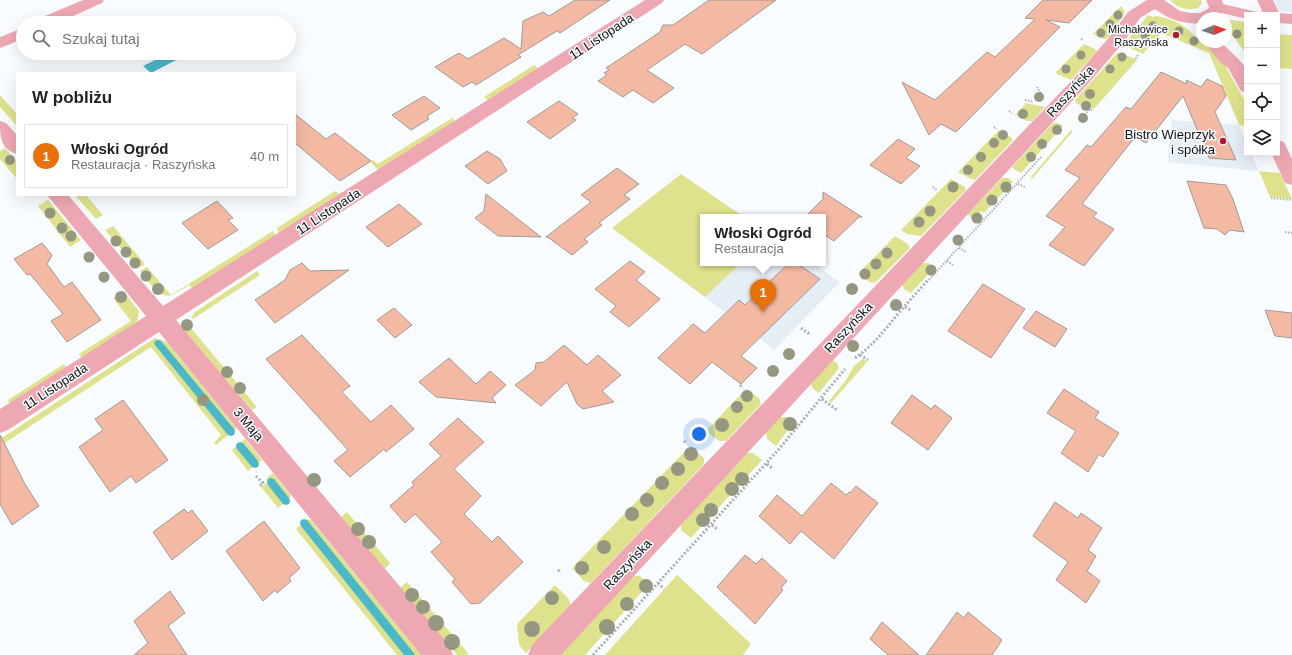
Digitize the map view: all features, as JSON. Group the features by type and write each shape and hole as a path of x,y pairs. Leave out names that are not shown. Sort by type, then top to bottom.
{"street":[{"path":"60,16 96,0"},
{"name":"11 Listopada","path":"0,422 656,0"},
{"path":"1265,0 1271,12"},
{"path":"1155,1 1171,12 1189,18 1200,18 1212,10 1244,14"},
{"name":"Raszyńska","path":"542,655 1082,80 1117,39 1134,15 1155,1"},
{"path":"1189,18 1196,25"},
{"path":"1280,18 1292,19"},
{"path":"0,43 16,36"},
{"path":"1217,48 1235,65 1245,84"},
{"path":"1230,48 1236,58 1235,65"},
{"path":"0,127 16,146"},
{"path":"1280,153 1292,178"},
{"name":"3 Maja","path":"58,196 251,426 439,655"}],"path":[{"path":"1138,55 1136,58 1138,59"},
{"path":"1087,113 1092,110"},
{"path":"852,359 860,355 877,340 1045,152"},
{"path":"1018,184 1024,187"},
{"path":"933,187 937,190"},
{"path":"1270,198 1292,200"},
{"path":"1285,232 1292,233"},
{"path":"959,248 966,252"},
{"path":"947,261 953,265"},
{"path":"905,307 912,311"},
{"path":"860,355 868,360"},
{"path":"593,655 767,464 822,399 842,374 846,366"},
{"path":"822,399 837,410"},
{"path":"684,442 688,444"},
{"path":"767,464 772,468"},
{"path":"256,476 263,483 260,486"},
{"path":"712,525 717,529"},
{"path":"558,570 561,573"},
{"path":"658,583 664,589"}],"shaded area":[{"path":"1274,0 1292,0 1292,12 1279,11"},
{"path":"1172,120 1239,125 1244,137 1244,156 1252,156 1259,171 1167,162"},
{"path":"738,266 816,266 840,282 774,350 705,297"}],"green space":[{"path":"1170,0 1201,0 1202,3 1198,8 1187,9 1179,7"},
{"path":"1121,6 1125,12 1122,18 1119,18 1121,19 1108,38 1103,39 1093,34"},
{"path":"1148,15 1173,21 1184,27 1196,38 1196,48 1161,33 1143,54 1126,46 1125,43"},
{"path":"1232,20 1244,22 1244,51 1232,35"},
{"path":"1280,34 1292,35 1292,69 1280,68"},
{"path":"1084,44 1097,51 1071,80 1055,73"},
{"path":"1197,48 1212,48 1226,67 1244,100 1244,126 1239,125 1209,53"},
{"path":"1117,53 1121,53 1137,60 1094,109 1089,106 1085,108 1076,103 1075,100"},
{"path":"534,65 539,69 489,101 484,97"},
{"path":"0,95 16,113 16,125 0,107"},
{"path":"1026,103 1045,107 1032,121 1027,121 1015,115"},
{"path":"452,118 456,122 379,171 372,164 371,161 373,160 378,164"},
{"path":"1053,123 1058,123 1063,126 1021,173 1015,170 1012,167"},
{"path":"999,130 1011,137 1013,140 975,180 958,172"},
{"path":"1071,130 1073,131 1032,179 1030,178"},
{"path":"5,148 16,161 16,178 0,159 0,151"},
{"path":"1259,171 1280,173 1292,199 1270,197"},
{"path":"681,174 740,214 700,214 700,266 738,266 705,297 612,228"},
{"path":"1002,178 1008,178 1013,182 984,213 981,211 978,215 981,217 977,221 971,218 968,214"},
{"path":"951,179 965,187 966,190 921,236 907,234 901,230"},
{"path":"335,191 340,195 279,234 277,228"},
{"path":"76,196 87,196 103,215 96,219"},
{"path":"48,200 81,240 70,247 38,206"},
{"path":"113,226 145,264 138,268 105,230"},
{"path":"273,231 276,237 193,289 189,285 172,295 167,296 158,292 140,271 147,267 171,295"},
{"path":"895,236 908,244 910,248 876,282 871,283 858,274"},
{"path":"922,263 928,263 935,267 911,293 904,289 902,284"},
{"path":"257,271 260,275 193,319 191,318 195,312"},
{"path":"124,292 139,311 137,322 82,358 79,354 131,321 113,298"},
{"path":"185,321 257,407 252,410 186,332 181,322"},
{"path":"155,338 167,342 237,428 216,445 214,443 221,435 151,347 0,446 0,439"},
{"path":"863,359 867,362 831,403 829,401 846,380 854,366"},
{"path":"833,360 837,363 839,368 819,393 812,388 811,383"},
{"path":"64,364 67,368 11,406 8,400"},
{"path":"746,389 759,398 761,404 726,441 719,441 706,431"},
{"path":"780,417 786,417 793,423 776,446 767,439 766,432"},
{"path":"245,439 262,460 248,471 232,450"},
{"path":"690,446 704,458 704,464 591,583 584,581 572,568"},
{"path":"746,453 753,453 762,460 691,538 681,530 681,524"},
{"path":"273,473 290,494 290,498 278,508 261,487 267,483 267,478"},
{"path":"347,512 390,563 385,569 341,517"},
{"path":"307,519 311,520 421,655 397,655 296,529"},
{"path":"677,575 751,644 743,655 605,655"},
{"path":"633,576 640,576 649,584 585,655 559,655"},
{"path":"407,582 468,653 466,655 457,655 400,588"},
{"path":"555,585 568,598 571,605 526,653 519,645 517,624"}],"water":[{"path":"155,60 176,60 153,72 150,72 143,66"}],"building":[{"path":"575,0 610,0 560,33 557,31 518,55 521,57 476,85 472,82 463,87 435,67 459,53 468,59 504,38 521,49 523,21 543,12 549,16"},
{"path":"709,0 776,0 702,54 685,44 647,70 674,88 653,103 633,90 623,97 598,81 607,75 604,73 609,70 606,68 660,32 663,25 673,25"},
{"path":"1043,0 1092,0 1069,23 1046,20 1060,27 956,132 941,124 929,135 902,82 935,100 987,52 995,57 1035,19 1025,18"},
{"path":"1161,72 1187,84 1186,80 1201,87 1207,79 1222,86 1226,96 1215,112 1236,160 1209,158 1183,96 1146,143 1135,137 1082,204 1097,213 1093,217 1114,229 1084,266 1049,245 1065,227 1046,216 1080,178 1065,170 1087,145 1091,147 1126,107 1131,109"},
{"path":"424,96 440,108 427,116 429,119 411,130 392,115"},
{"path":"559,101 578,114 572,118 576,120 550,139 527,122"},
{"path":"296,115 326,139 335,133 371,161 340,181 296,144"},
{"path":"898,139 915,149 906,158 920,166 901,184 870,165"},
{"path":"487,151 500,159 507,171 488,184 465,166"},
{"path":"617,168 639,184 624,195 630,199 599,223 602,225 584,239 588,242 572,255 546,237 591,202 581,195"},
{"path":"1187,181 1226,185 1233,199 1244,232 1230,230 1225,235 1217,229 1204,228"},
{"path":"823,192 862,217 859,217 834,241 826,236 826,214 808,214 823,199"},
{"path":"486,194 541,237 498,236 475,218 484,211"},
{"path":"217,201 233,218 228,220 238,230 208,249 182,223"},
{"path":"399,204 422,224 388,247 366,227"},
{"path":"42,243 52,255 47,264 64,287 72,282 101,320 67,342 51,321 63,314 30,274 27,275 14,259"},
{"path":"630,261 645,272 636,280 660,299 629,327 610,312 616,306 595,289"},
{"path":"302,263 310,271 349,270 275,323 255,300 285,280 290,270"},
{"path":"786,266 800,266 820,279 741,356 757,368 741,384 712,362 690,384 658,358 693,324 705,333 739,300 745,305"},
{"path":"983,284 1025,309 991,358 948,331"},
{"path":"394,308 412,325 395,338 377,320"},
{"path":"1265,310 1292,313 1292,338 1275,336"},
{"path":"1036,311 1067,329 1055,347 1023,328"},
{"path":"302,335 350,386 342,392 371,422 391,405 414,429 386,452 384,449 350,477 334,461 348,450 266,359"},
{"path":"564,345 587,365 598,355 621,375 602,391 614,402 583,409 577,404 567,382 541,406 515,385 535,370 536,363 544,362"},
{"path":"449,358 476,384 490,371 506,385 492,398 496,403 436,397 419,382"},
{"path":"1064,389 1099,412 1095,418 1119,433 1103,457 1099,454 1088,472 1061,453 1076,431 1047,413"},
{"path":"912,395 931,409 935,405 952,418 928,450 891,423"},
{"path":"123,400 168,460 136,483 131,476 110,492 79,447 103,430 95,419"},
{"path":"458,418 484,442 454,469 481,496 464,514 492,542 498,536 523,562 480,603 471,604 452,582 455,579 431,552 442,542 415,514 405,523 390,506 414,485 412,482 441,456 429,444"},
{"path":"0,435 25,484 39,506 12,525 0,504"},
{"path":"831,483 846,495 856,486 878,503 834,559 801,531 790,544 759,516 777,495 802,516"},
{"path":"1055,502 1078,518 1081,513 1102,528 1088,550 1096,556 1087,571 1100,581 1086,603 1056,580 1068,562 1033,536"},
{"path":"184,509 188,513 192,510 208,531 172,560 153,532"},
{"path":"264,521 300,568 289,578 291,581 277,593 275,590 263,601 226,551"},
{"path":"745,555 756,564 762,558 787,581 781,588 783,590 755,624 717,587"},
{"path":"170,591 185,613 168,626 187,655 134,655 148,643 134,621"},
{"path":"957,612 964,618 968,612 1002,640 992,655 926,655"},
{"path":"882,622 919,655 888,655 870,639"}],"waterway":[{"path":"158,343 231,432"},
{"path":"240,446 255,464"},
{"path":"271,482 286,501"},
{"path":"304,523 410,655"}],"place":[{"name":"Michałowice Raszyńska","path":"1176,35"},
{"name":"Bistro Wieprzyk i spółka","path":"1223,141"},
{"name":"Włoski Ogród","path":"763,312"}]}
